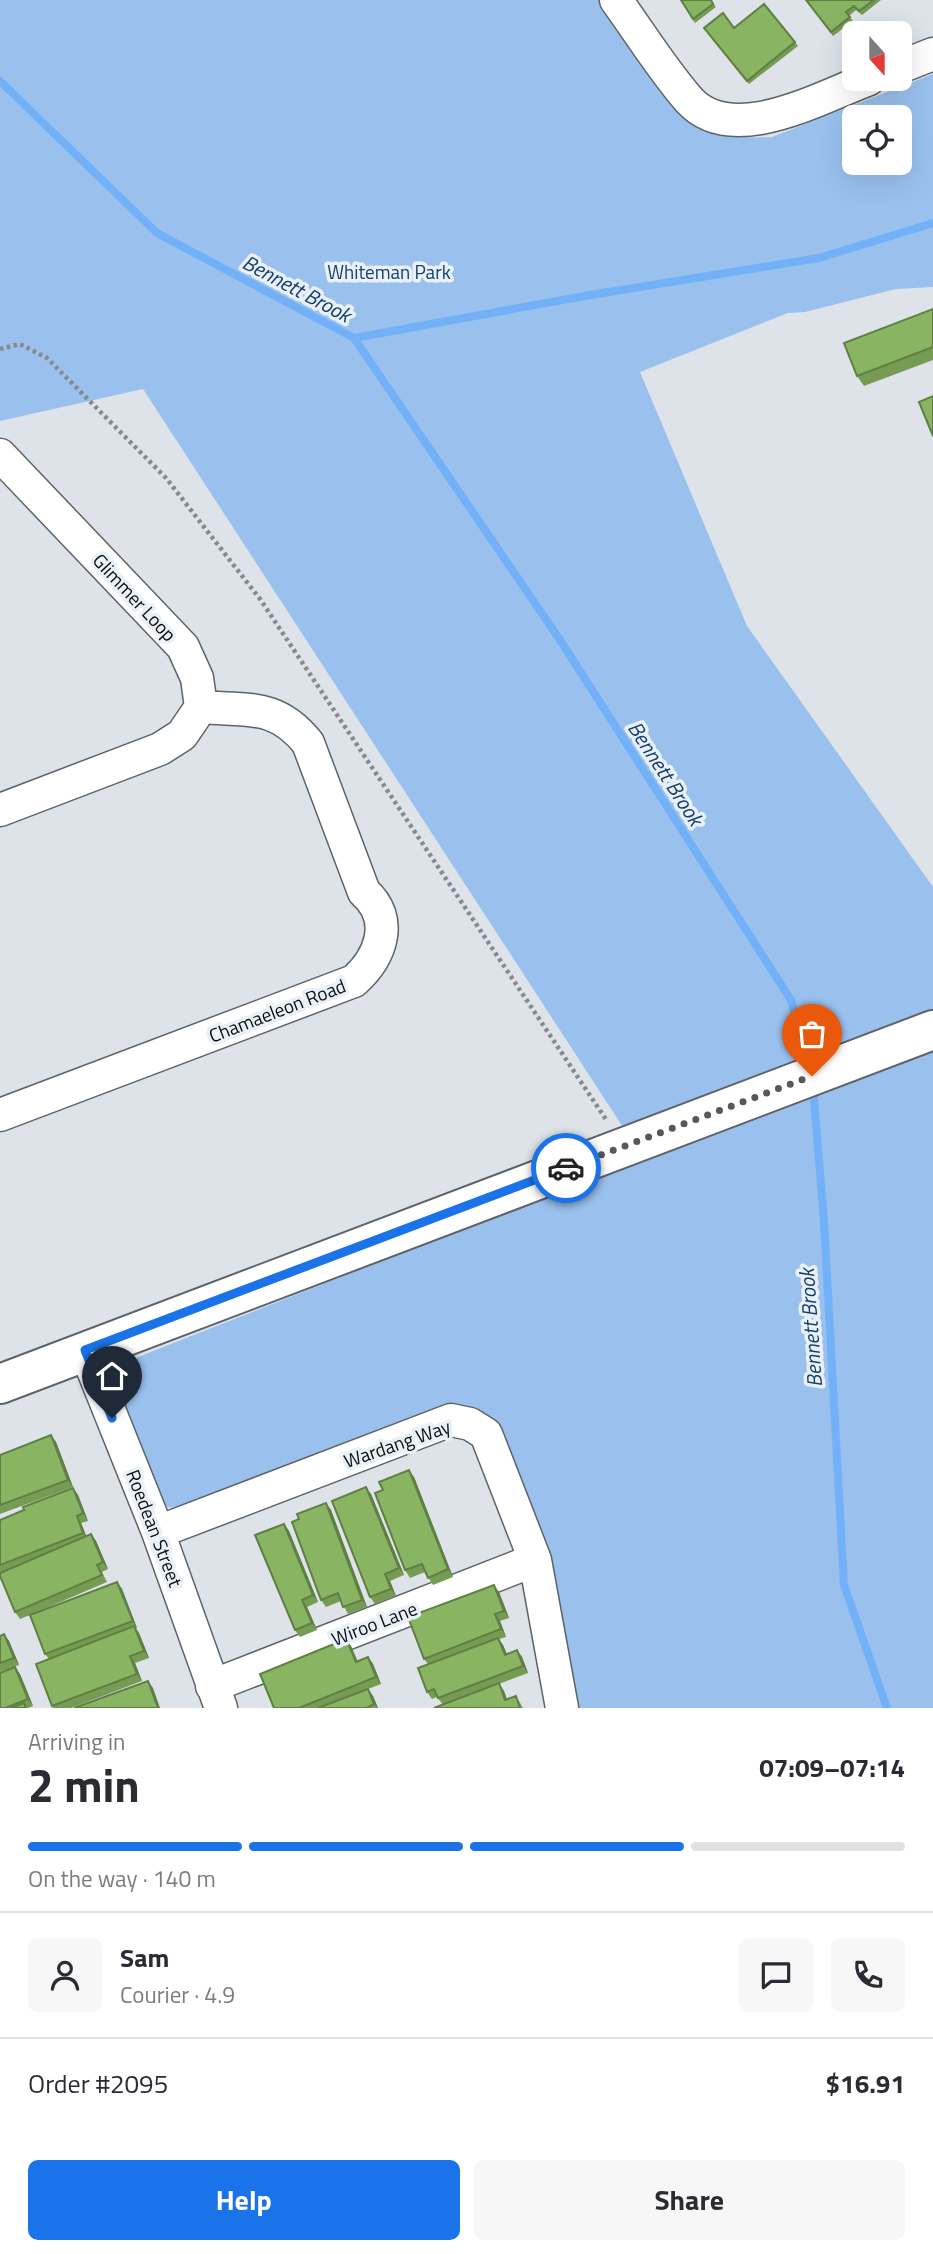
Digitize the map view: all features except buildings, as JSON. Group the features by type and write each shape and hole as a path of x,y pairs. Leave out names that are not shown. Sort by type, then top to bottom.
{"main road":[{"path":"0,1384 933,1030"}],"street":[{"path":"616,0 691,102 720,118 743,121 773,116 842,89"},
{"path":"912,62 933,54"},
{"name":"Glimmer Loop","path":"0,456 183,648 197,678 201,707"},
{"path":"0,810 160,748 182,735 201,707"},
{"name":"Chamaeleon Road","path":"0,1115 354,981 376,955 383,932 376,902 364,892 308,743 292,723 270,712 201,707"},
{"name":"Roedean Street","path":"85,1350 158,1532 217,1697"},
{"name":"Wardang Way","path":"158,1532 451,1420 470,1424 486,1434 535,1560 562,1708"},
{"name":"Wiroo Lane","path":"217,1697 535,1560"}],"path":[{"path":"0,349 20,344 47,358 166,478 260,599 611,1128"}],"green space":[{"name":"Whiteman Park","path":"0,0 616,0 701,126 727,135 772,137 842,110 842,175 912,175 912,105 854,105 890,91 912,91 912,82 933,74 933,287 896,289 805,312 788,313 640,372 747,626 933,887 933,1708 569,1708 559,1618 467,1421 187,1509 168,1507 151,1498 112,1391 138,1357 643,1158 143,389 0,421"}],"waterway":[{"name":"Bennett Brook","path":"0,81 157,233 354,338 560,640 791,1000 809,1066"},
{"path":"354,338 590,295 819,258 933,223"},
{"name":"Bennett Brook","path":"813,1086 824,1222 844,1585 887,1708"}],"way so far":[{"path":"566,1168 812,1076"}],"route":[{"path":"112,1418 85,1350 566,1168"}]}
